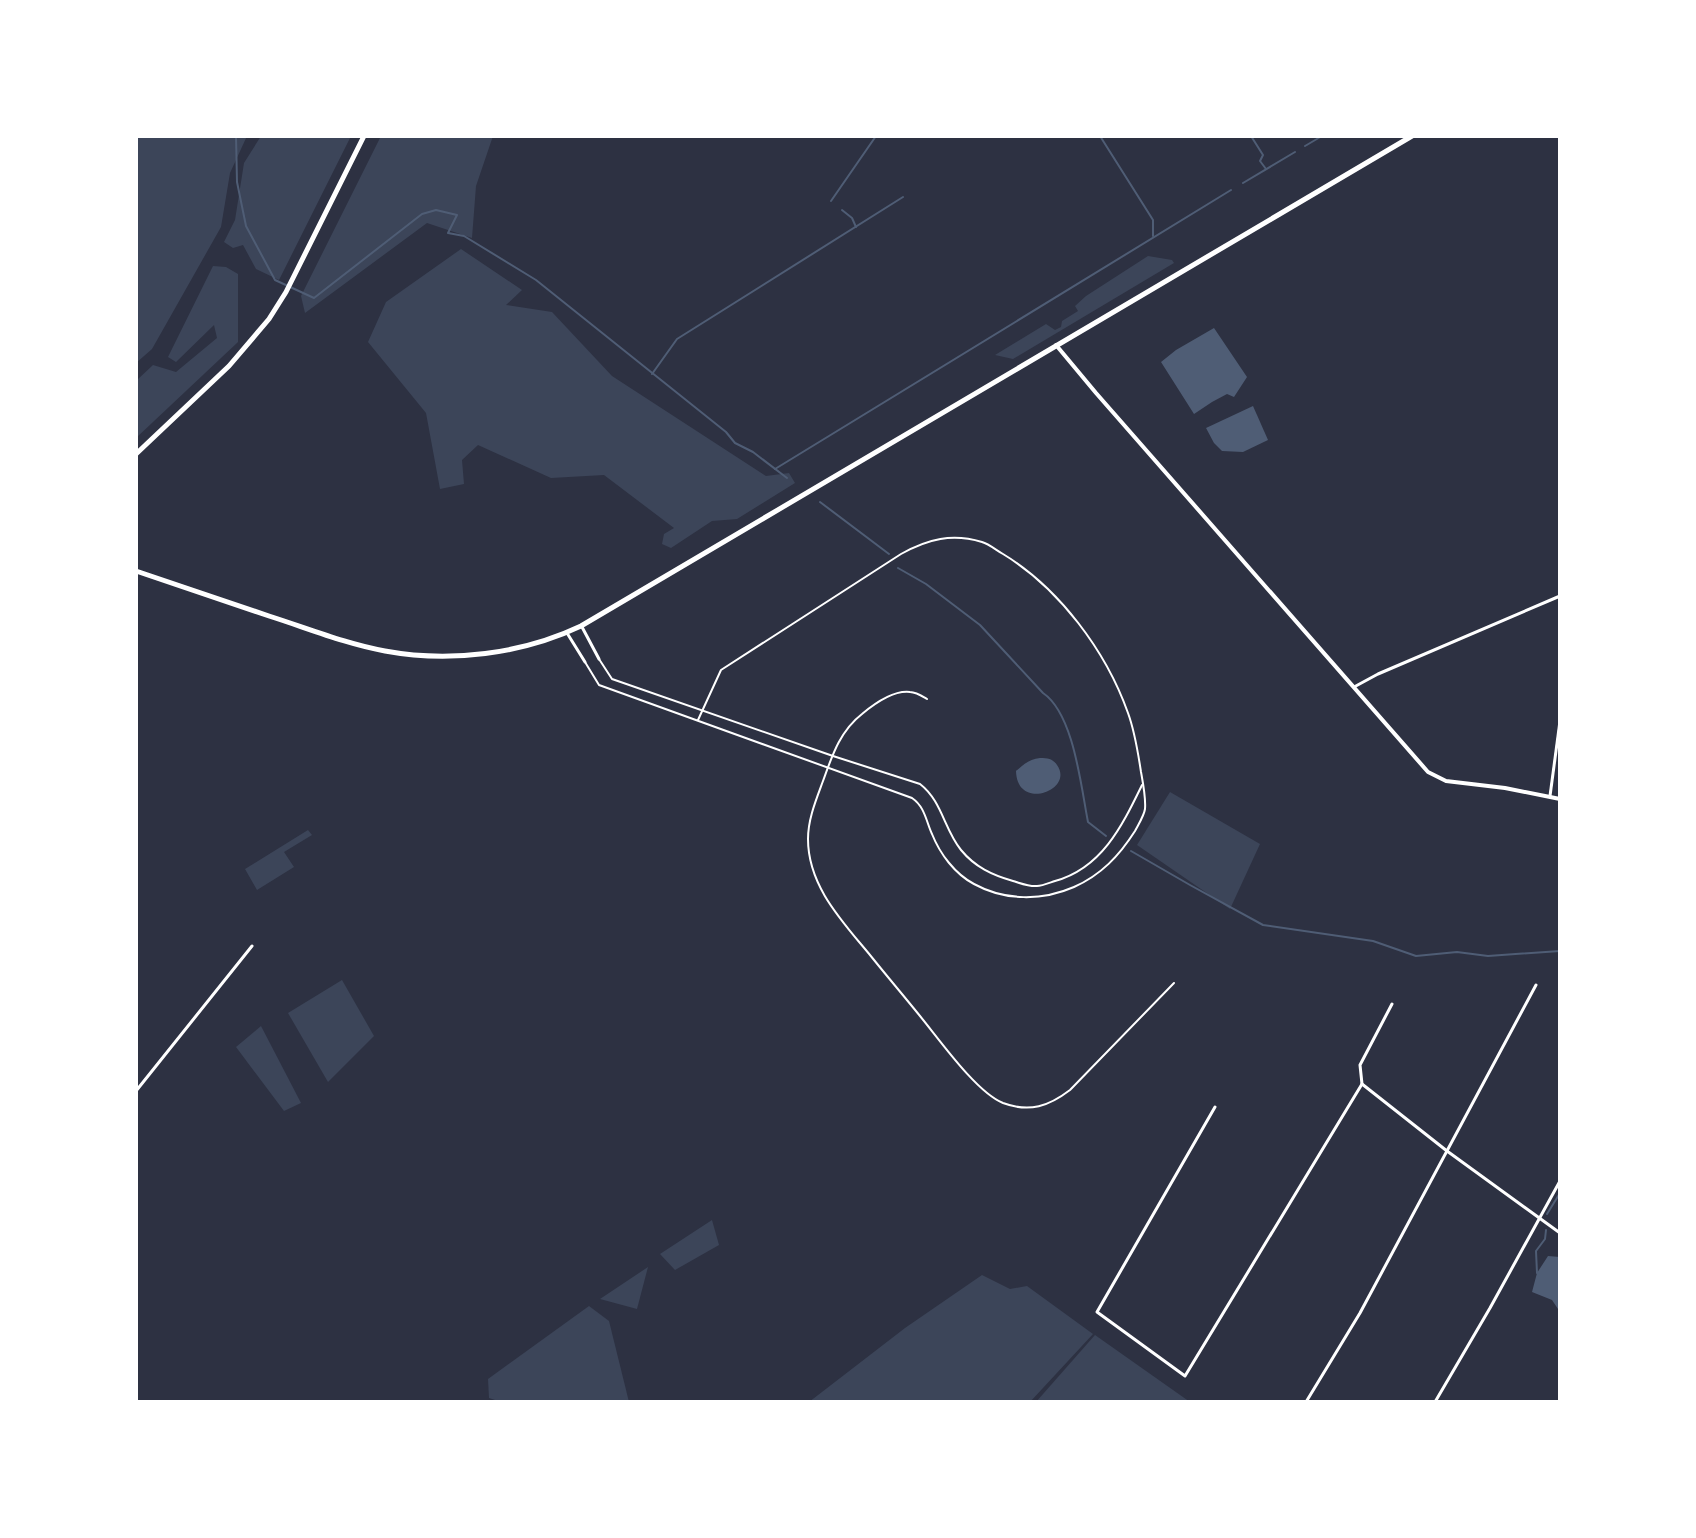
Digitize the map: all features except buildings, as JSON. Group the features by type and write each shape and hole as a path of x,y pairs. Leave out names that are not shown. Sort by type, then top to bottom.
{"main road":[{"path":"136,454 229,366 269,319 286,292 364,136"},
{"path":"136,571 337,638 386,651 437,656 472,655 547,641 581,626 1412,136"}],"street":[{"path":"1056,345 1420,764 1446,781 1560,799"},
{"path":"1354,687 1560,596"},
{"path":"581,626 599,659"},
{"path":"567,633 585,662"},
{"path":"1550,797 1560,721"},
{"path":"138,1089 252,946"},
{"path":"1306,1402 1360,1313 1536,985"},
{"path":"1215,1107 1097,1312 1185,1376 1362,1084 1360,1065 1392,1004"},
{"path":"1362,1084 1447,1151 1560,1233"},
{"path":"1435,1402 1560,1181"}],"lane":[{"path":"585,662 599,685 901,793 917,802 924,811 940,852 962,875 972,884 1016,898 1051,895 1082,883 1113,862 1145,809 1137,744 1128,713 1112,678 1081,628 1057,599 1017,562 984,542 941,537 915,546 721,670 698,720"},
{"path":"599,659 612,679 920,784 934,798 949,831 973,863 991,874 1035,887 1076,873 1100,855 1121,827 1143,784"},
{"path":"927,699 909,691 889,696 849,725 838,743 810,818 808,840 811,862 821,889 838,916 949,1051 977,1083 999,1101 1017,1107 1039,1106 1055,1101 1070,1090 1174,983"}],"shaded area":[{"path":"136,136 247,136 230,173 221,227 152,349 136,363"},
{"path":"261,136 351,136 279,280 256,269 243,245 233,248 224,242 235,220 244,163"},
{"path":"381,136 493,136 476,186 472,238 427,223 305,313 301,296"},
{"path":"461,249 522,290 506,305 552,312 612,376 766,476 789,473 795,483 737,519 712,521 671,548 662,544 664,534 674,528 604,475 551,478 478,445 462,460 464,484 440,489 426,413 368,342 386,302"},
{"path":"1148,256 1174,263 1013,359 995,355 1046,324 1055,330 1061,327 1062,321 1078,311 1075,306 1086,296"},
{"path":"213,266 226,267 238,274 238,342 136,438 136,381 153,365 176,372 217,338 214,325 176,362 168,357"},
{"path":"1214,328 1247,377 1234,397 1227,394 1194,414 1161,362"},
{"path":"1253,406 1268,440 1243,452 1222,451 1206,428"},
{"path":"1040,758 1054,761 1060,774 1052,789 1034,794 1025,791 1019,784 1016,771 1027,762"},
{"path":"1170,792 1260,844 1230,909 1137,845"},
{"path":"308,830 312,835 284,852 294,867 257,890 245,869"},
{"path":"342,980 374,1036 328,1082 288,1013"},
{"path":"261,1026 301,1103 284,1111 236,1047"},
{"path":"712,1220 719,1245 675,1270 660,1254"},
{"path":"1548,1256 1560,1257 1560,1312 1552,1300 1532,1292 1537,1273"},
{"path":"648,1267 637,1309 600,1299"},
{"path":"982,1275 1010,1289 1027,1286 1093,1334 1030,1402 809,1402 905,1328"},
{"path":"589,1306 609,1321 629,1402 501,1402 489,1398 488,1379"},
{"path":"1095,1335 1190,1402 1036,1402"}],"waterway":[{"path":"236,136 237,182 246,226 275,280 314,298 422,214 436,210 457,215 448,233 464,236 536,280 726,432 735,443 753,452 787,478"},
{"path":"831,201 876,136"},
{"path":"1100,136 1153,220 1153,236"},
{"path":"1251,136 1263,155 1260,161 1266,169"},
{"path":"1305,146 1322,136"},
{"path":"1243,183 1295,152"},
{"path":"775,469 1231,190"},
{"path":"652,374 677,339 903,197"},
{"path":"842,210 852,218 856,227"},
{"path":"820,502 889,554"},
{"path":"898,568 926,584 980,625 1054,703 1069,734 1088,822 1106,836"},
{"path":"1131,851 1263,925 1373,941 1416,956 1457,952 1488,956 1560,951"},
{"path":"1547,1214 1560,1193"},
{"path":"1537,1273 1536,1251 1545,1239 1546,1230"}]}
